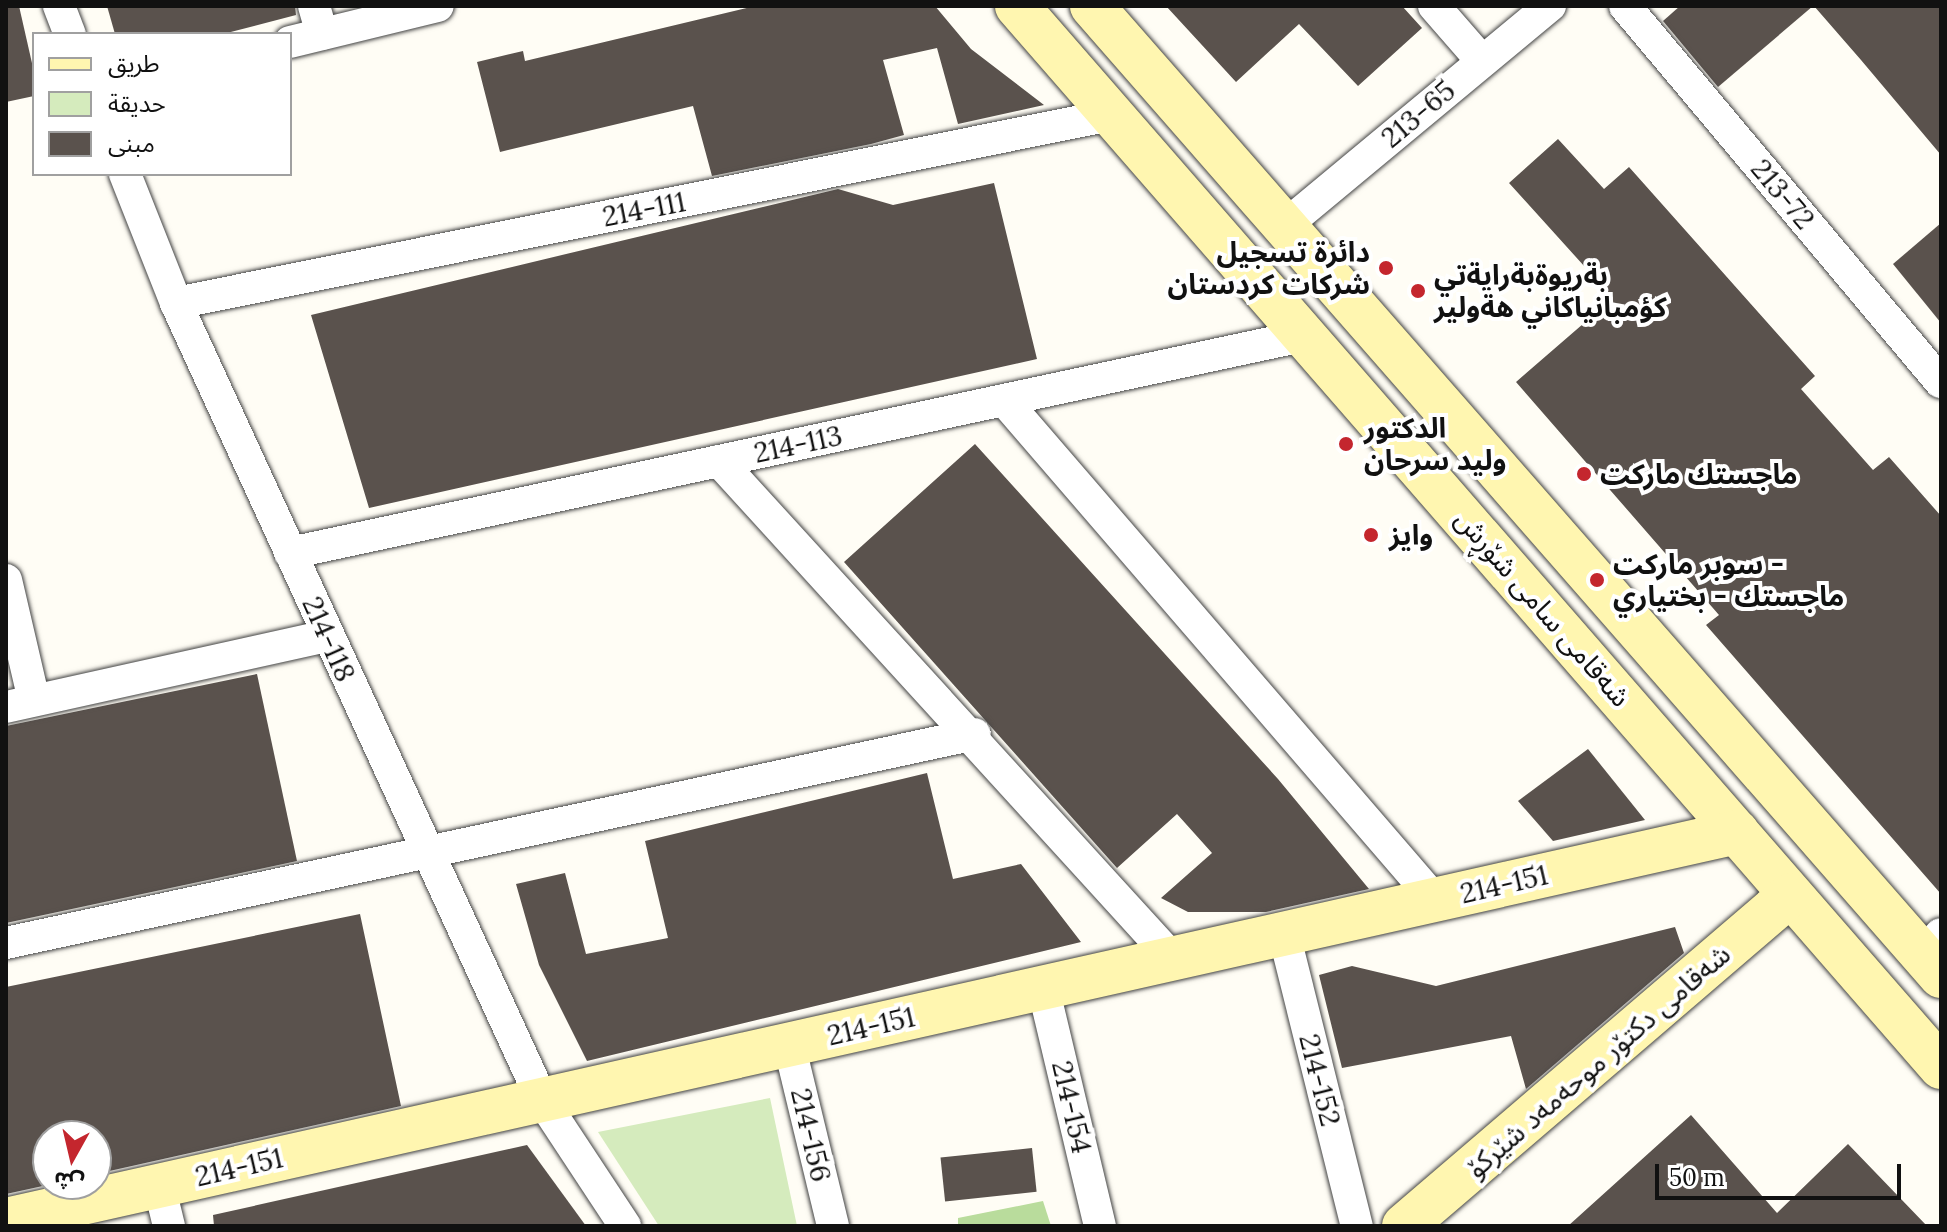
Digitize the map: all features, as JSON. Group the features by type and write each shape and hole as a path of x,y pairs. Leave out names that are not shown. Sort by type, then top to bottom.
{"main road":[{"name":"شەقامی سامی شۆڕش","path":"1017,6 1307,335 1941,1067"},
{"name":"شەقامی سامی شۆڕش","path":"1092,6 1935,955"},
{"name":"214-151","path":"6,1220 164,1206 542,1100 1737,832"},
{"name":"شەقامی دکتۆر موحەمەد شێرکۆ","path":"1404,1226 1790,895"}],"street":[{"path":"59,6 69,32"},
{"path":"292,40 318,20 438,6"},
{"path":"1434,6 1481,60"},
{"name":"213-65","path":"1287,224 1481,60 1550,6"},
{"name":"213-72","path":"1625,6 1941,382"},
{"name":"214-111","path":"176,303 1111,115"},
{"name":"214-118","path":"126,176 176,303 542,1100 625,1226"},
{"name":"214-113","path":"290,553 1307,335"},
{"path":"1004,400 1435,900"},
{"path":"719,461 975,734 1173,959"},
{"path":"6,580 20,703 327,636"},
{"path":"6,943 975,734"},
{"name":"214-152","path":"1284,934 1357,1226"},
{"name":"214-154","path":"1043,987 1100,1226"},
{"name":"214-156","path":"789,1044 833,1226"}],"green space":[{"path":"770,1098 797,1226 659,1226 598,1132"},
{"path":"1043,1201 1051,1226 958,1226 958,1218"}],"building":[{"path":"6,6 19,6 32,63 32,96 6,102"},
{"path":"107,6 295,6 296,15 231,32 114,32"},
{"path":"755,6 935,6 971,49 1044,105 958,124 937,48 883,60 904,135 871,144 712,176 693,106 500,152 477,62 523,51 525,61"},
{"path":"1166,6 1402,6 1422,28 1358,86 1299,24 1236,82"},
{"path":"1680,6 1813,6 1718,87 1663,21"},
{"path":"1814,6 1941,6 1941,155 1861,60"},
{"path":"1558,139 1604,189 1629,167 1815,376 1801,389 1873,470 1889,457 1941,516 1941,894 1706,625 1719,615 1516,382 1613,298 1509,183"},
{"path":"994,183 1037,359 369,508 311,315 838,189 893,205"},
{"path":"1941,223 1941,323 1893,264"},
{"path":"975,444 1278,779 1369,889 1266,912 1188,912 1161,898 1212,853 1177,814 1117,868 844,562"},
{"path":"257,674 297,861 6,923 6,726"},
{"path":"1588,749 1645,820 1553,841 1518,801"},
{"path":"927,773 953,879 1021,864 1081,942 587,1061 539,965 516,884 565,873 586,954 668,938 645,841"},
{"path":"360,914 401,1106 112,1170 112,1120 32,1120 32,1188 6,1194 6,987"},
{"path":"1675,927 1684,953 1526,1089 1511,1036 1342,1068 1319,975 1352,966 1436,986"},
{"path":"1691,1115 1777,1213 1848,1144 1927,1226 1568,1226"},
{"path":"527,1145 586,1226 214,1226 213,1215"},
{"path":"1032,1148 1037,1192 945,1201 941,1158"}],"place":[{"name":"دائرة تسجيل شركات كردستان","path":"1386,268"},
{"name":"بةريوةبةرايةتي كؤمبانياكاني هةولير","path":"1418,291"},
{"name":"الدكتور وليد سرحان","path":"1346,444"},
{"name":"ماجستك ماركت","path":"1584,474"},
{"name":"وايز","path":"1371,535"},
{"name":"سوبر ماركت - ماجستك - بختياري","path":"1597,580"}]}
